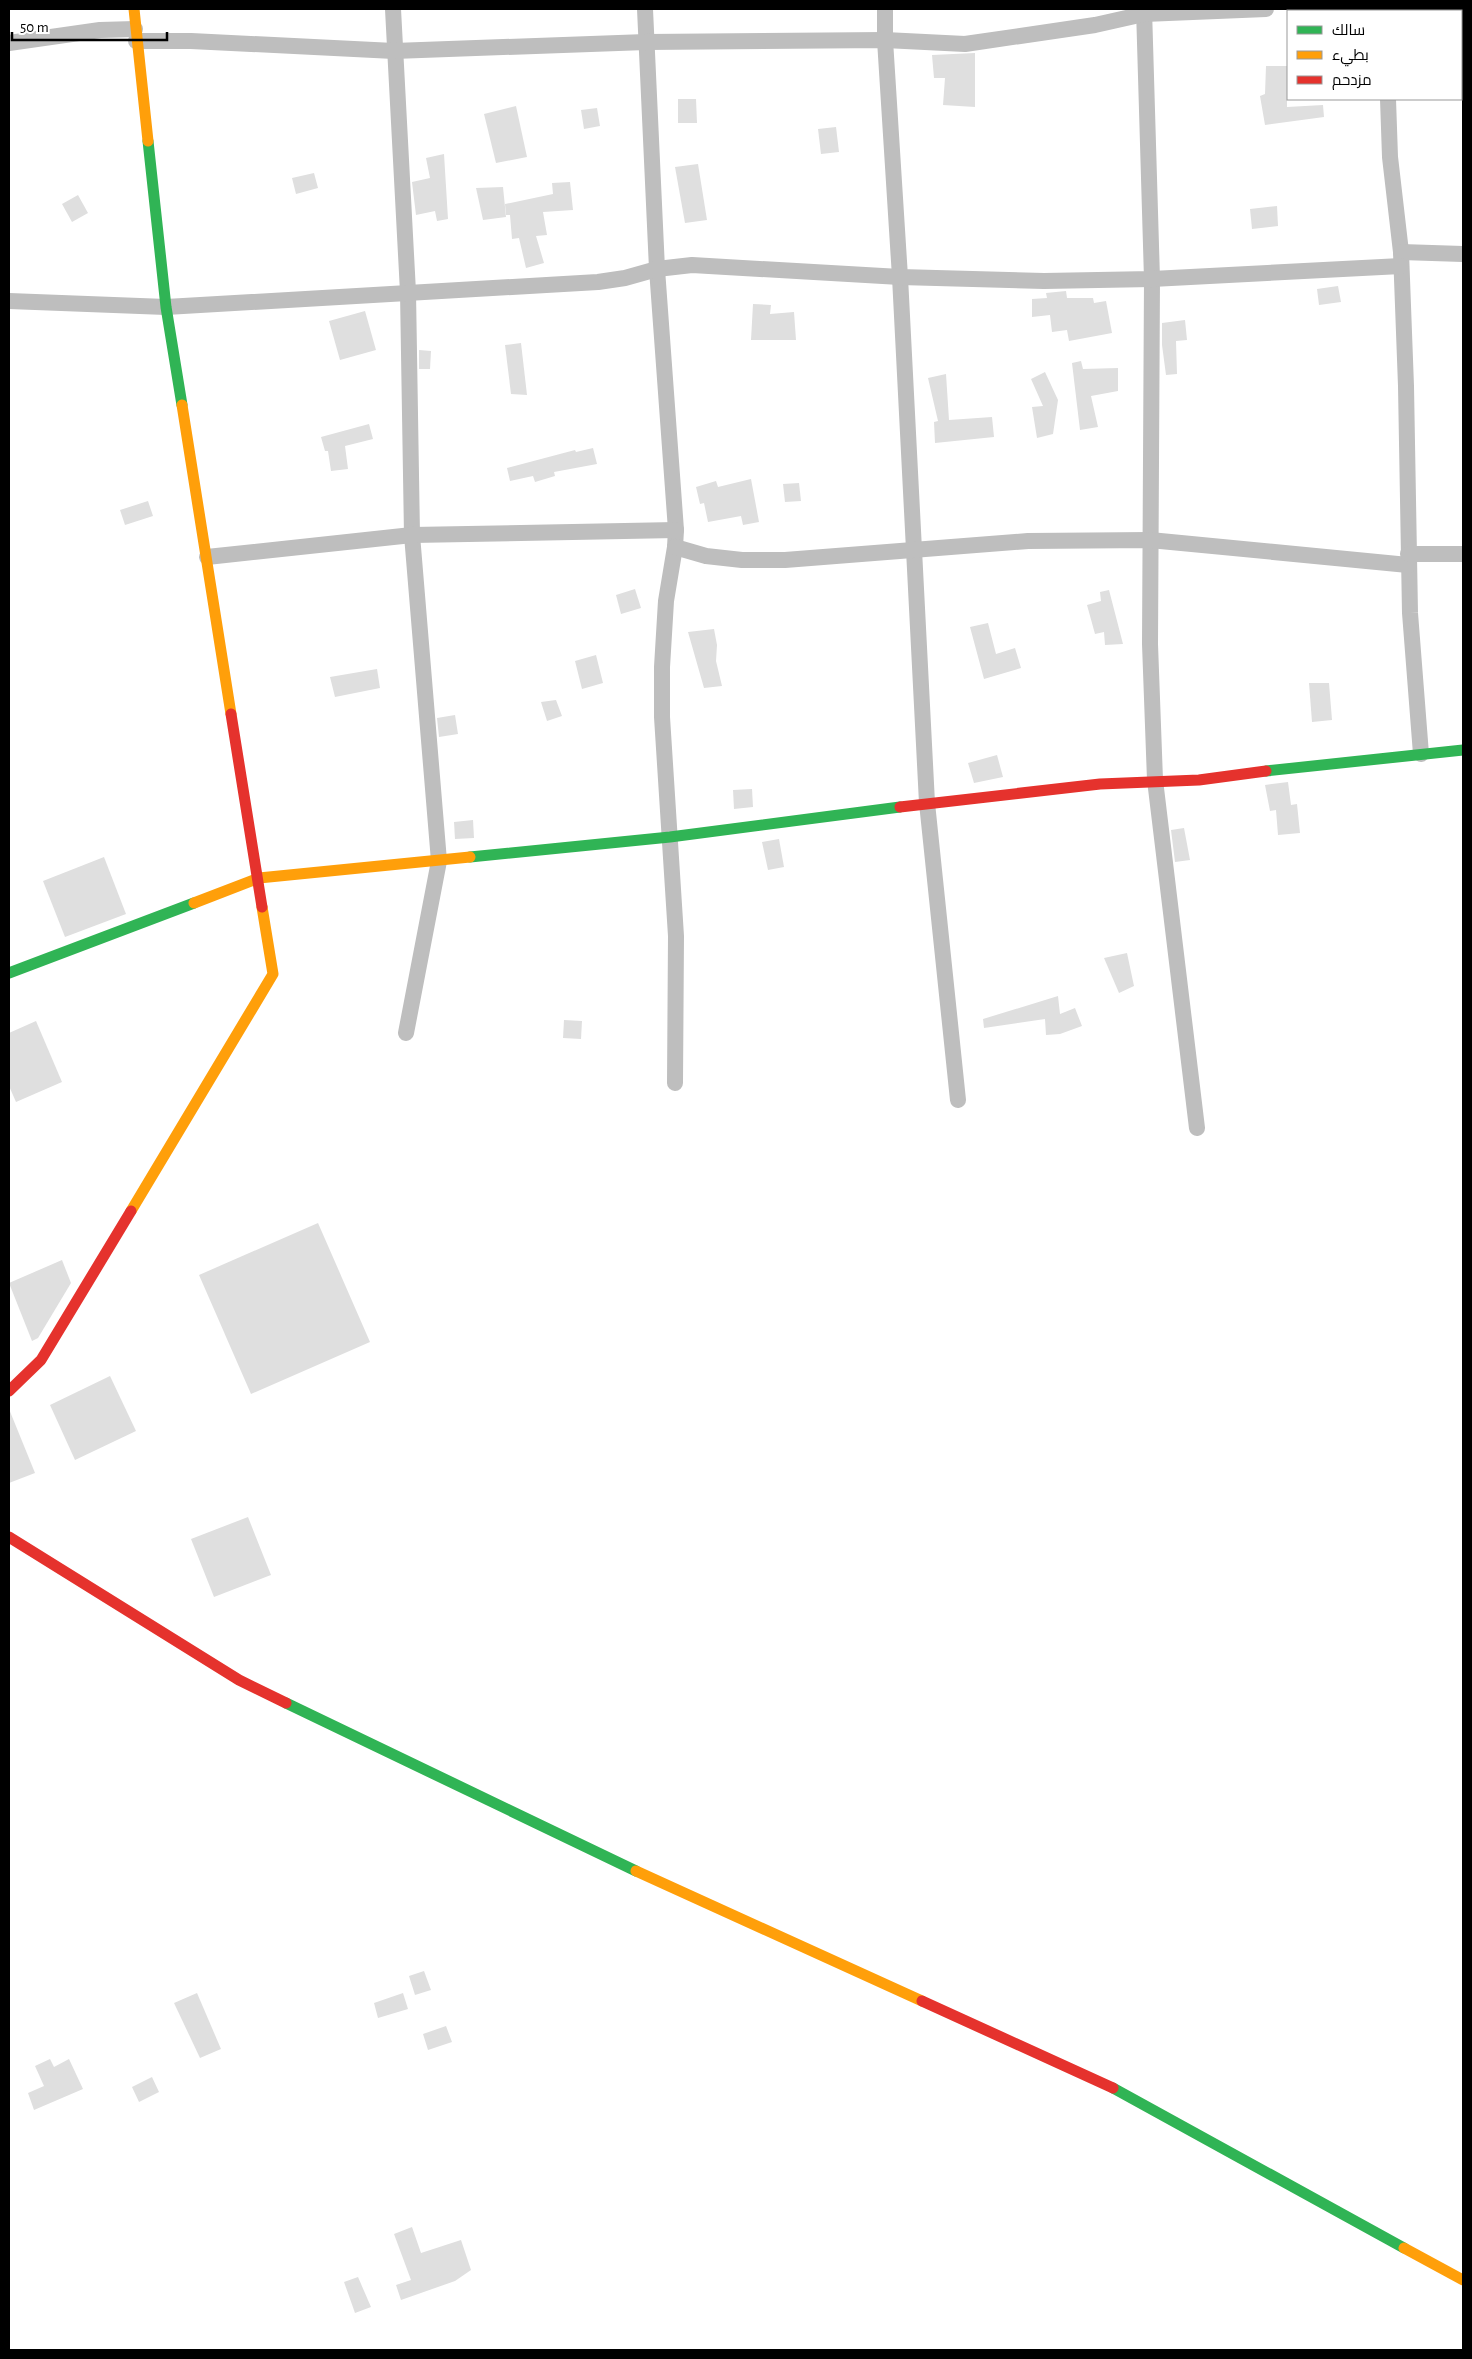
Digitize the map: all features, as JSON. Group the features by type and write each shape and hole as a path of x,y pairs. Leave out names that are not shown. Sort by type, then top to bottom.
{"street":[{"path":"9,1391 42,1360 273,974 166,307 134,9"},
{"path":"393,9 408,292 412,536 439,861 406,1032"},
{"path":"645,9 657,269 676,530 676,547 666,601 662,667 662,717 676,936 675,1083"},
{"path":"885,9 885,40 900,277 927,803 958,1100"},
{"path":"9,43 100,30 190,41 394,51 646,42 885,40 965,44 1095,25 1144,11 1266,9"},
{"path":"1144,11 1152,279 1150,644 1155,780 1196,1128"},
{"path":"1388,100 1390,157 1401,259 1406,386 1410,613 1421,754"},
{"path":"9,301 166,307 598,282 625,278 657,269 692,265 900,277 1044,281 1152,279 1463,254"},
{"path":"207,557 412,536 676,530"},
{"path":"676,547 706,556 750,560 826,558 1028,541 1150,540 1408,559 1463,554"},
{"path":"9,973 259,878 670,837 927,803 1100,784 1155,780 1199,780 1252,772 1463,750"},
{"path":"9,1537 239,1680 648,1877 1110,2086 1463,2280"}],"building":[{"path":"975,53 975,107 943,105 945,78 934,78 932,55"},
{"path":"1266,66 1287,66 1287,107 1323,105 1324,117 1265,125 1260,96 1265,94"},
{"path":"678,99 696,99 697,123 678,123"},
{"path":"516,106 527,157 496,163 484,114"},
{"path":"597,108 600,126 584,129 581,110"},
{"path":"836,127 839,152 821,154 818,129"},
{"path":"444,154 448,219 437,221 435,211 416,215 412,182 430,178 426,158"},
{"path":"698,164 707,220 685,223 675,167"},
{"path":"314,173 318,188 296,194 292,178"},
{"path":"570,182 573,210 543,212 547,235 536,236 544,263 526,268 519,238 512,239 510,215 506,215 505,204 553,194 552,183"},
{"path":"503,187 506,217 483,220 476,188"},
{"path":"78,195 88,213 72,222 62,204"},
{"path":"1277,206 1278,226 1252,229 1250,209"},
{"path":"1338,286 1341,302 1319,305 1317,289"},
{"path":"1066,291 1067,298 1093,298 1094,303 1106,301 1112,333 1069,341 1067,330 1052,332 1050,315 1032,317 1032,299 1047,298 1046,293"},
{"path":"753,304 771,305 770,314 794,312 796,340 751,340"},
{"path":"365,311 376,350 340,360 329,321"},
{"path":"1185,320 1187,340 1176,341 1177,374 1166,375 1162,345 1162,323"},
{"path":"521,343 527,395 511,394 505,345"},
{"path":"419,350 431,351 430,369 419,369"},
{"path":"1081,361 1083,369 1118,368 1118,391 1091,396 1098,427 1080,430 1072,363"},
{"path":"1045,372 1058,400 1053,434 1037,438 1032,407 1043,406 1031,379"},
{"path":"946,374 949,420 992,417 994,437 935,443 934,422 938,421 928,378"},
{"path":"369,424 373,439 345,446 348,469 331,471 328,451 325,451 321,437"},
{"path":"593,448 597,464 554,472 555,476 535,482 533,476 510,481 507,468 575,450 576,452"},
{"path":"751,479 759,522 743,525 741,516 708,522 704,503 700,504 696,487 716,481 718,487"},
{"path":"799,483 801,501 785,502 783,484"},
{"path":"148,501 153,516 125,525 120,510"},
{"path":"635,589 641,608 621,614 616,595"},
{"path":"1109,590 1123,644 1105,645 1104,632 1095,634 1087,605 1101,601 1100,592"},
{"path":"988,623 996,654 1015,648 1021,668 984,679 970,627"},
{"path":"714,629 717,645 716,661 722,686 704,688 688,632"},
{"path":"596,655 603,683 582,689 575,661"},
{"path":"377,669 380,688 335,697 330,677"},
{"path":"1309,683 1329,683 1332,720 1312,722"},
{"path":"556,700 562,716 547,721 541,702"},
{"path":"455,715 458,734 439,737 437,718"},
{"path":"997,755 1003,777 974,783 968,763"},
{"path":"1288,782 1291,805 1297,804 1300,833 1278,835 1276,810 1270,811 1265,785"},
{"path":"752,789 753,807 734,809 733,790"},
{"path":"473,820 474,838 455,839 454,822"},
{"path":"1184,828 1190,860 1175,862 1171,830"},
{"path":"779,839 784,867 768,870 762,842"},
{"path":"104,857 126,914 65,937 43,881"},
{"path":"1127,953 1134,986 1119,993 1104,958"},
{"path":"1058,996 1060,1014 1075,1008 1082,1026 1060,1034 1046,1035 1045,1019 984,1028 983,1019"},
{"path":"564,1020 582,1021 581,1039 563,1038"},
{"path":"36,1021 62,1082 16,1102 9,1086 9,1033"},
{"path":"318,1223 370,1342 251,1394 199,1275"},
{"path":"62,1260 71,1283 38,1338 32,1341 9,1283"},
{"path":"110,1376 136,1431 75,1460 50,1405"},
{"path":"9,1409 35,1473 9,1483"},
{"path":"248,1517 271,1575 214,1597 191,1539"},
{"path":"424,1971 431,1990 415,1995 409,1976"},
{"path":"197,1993 221,2049 200,2058 174,2003"},
{"path":"403,1993 408,2009 378,2018 374,2003"},
{"path":"446,2026 452,2042 428,2050 423,2034"},
{"path":"50,2059 54,2067 69,2059 83,2089 34,2110 28,2093 44,2086 35,2066"},
{"path":"152,2077 159,2092 139,2102 132,2087"},
{"path":"412,2227 421,2253 461,2240 471,2270 455,2281 401,2300 396,2285 411,2280 394,2234"},
{"path":"358,2277 371,2307 355,2313 344,2282"}],"traffic: fast":[{"path":"148,141 166,307 182,405"},
{"path":"1266,771 1463,750"},
{"path":"470,857 670,837 900,807"},
{"path":"9,973 194,903"},
{"path":"286,1703 636,1871"},
{"path":"1113,2088 1404,2248"}],"traffic: slow":[{"path":"134,9 148,141"},
{"path":"182,405 231,714"},
{"path":"194,903 259,878 470,857"},
{"path":"131,1211 273,974 262,907"},
{"path":"636,1871 922,2001"},
{"path":"1404,2248 1463,2280"}],"traffic: jam":[{"path":"231,714 262,907"},
{"path":"900,807 1100,784 1199,780 1266,771"},
{"path":"9,1391 41,1360 131,1211"},
{"path":"9,1537 239,1680 286,1703"},
{"path":"922,2001 1113,2088"}]}
